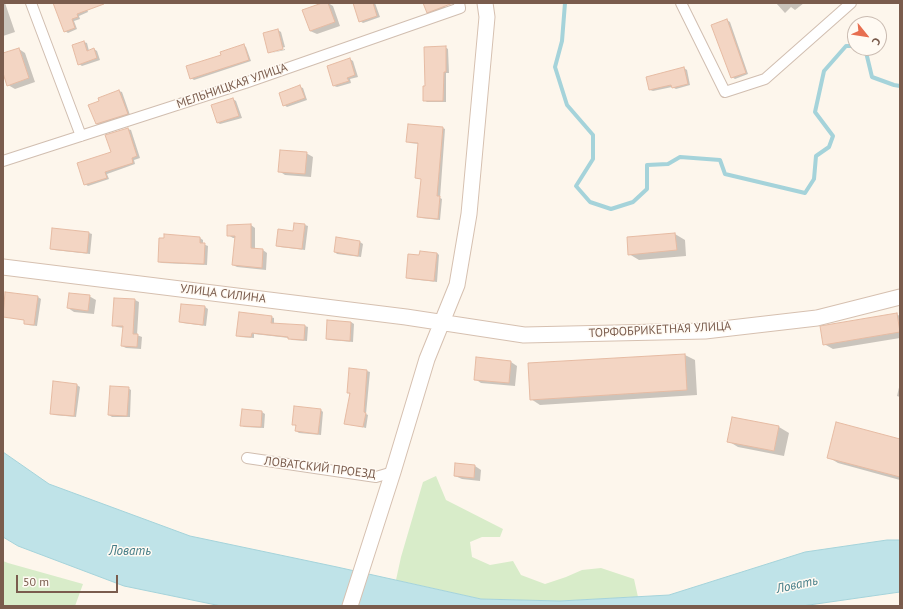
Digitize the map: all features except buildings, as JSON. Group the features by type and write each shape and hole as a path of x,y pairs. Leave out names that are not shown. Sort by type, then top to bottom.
{"street":[{"path":"31,3 81,136"},
{"path":"350,606 427,360 457,285 469,214 486,17 485,3"},
{"path":"681,3 725,92 765,79 851,3"},
{"name":"МЕЛЬНИЦКАЯ УЛИЦА","path":"3,161 245,83 459,5"},
{"name":"УЛИЦА СИЛИНА","path":"3,267 406,317 442,323"},
{"name":"ТОРФОБРИКЕТНАЯ УЛИЦА","path":"442,323 524,335 705,331 817,318 900,297"},
{"name":"ЛОВАТСКИЙ ПРОЕЗД","path":"247,458 376,477 393,472"}],"green space":[{"path":"436,476 446,500 503,529 500,537 482,537 470,542 472,557 490,565 513,561 521,575 545,584 582,570 601,568 634,579 638,597 560,601 481,599 396,580 401,557 423,482"},
{"path":"3,561 83,584 75,606 3,606"}],"water":[{"name":"Ловать","path":"3,452 49,484 190,536 481,599 560,601 669,595 805,552 887,540 900,540 900,592 802,606 221,606 124,586 18,546 3,537"}],"waterway":[{"path":"565,3 562,41 555,67 567,105 593,135 593,159 576,186 590,202 611,209 633,202 647,189 647,165 668,164 680,157 720,160 725,174 805,193 814,179 816,156 829,147 833,136 815,112 824,71 847,46"},
{"path":"867,56 872,77 900,86"}]}
